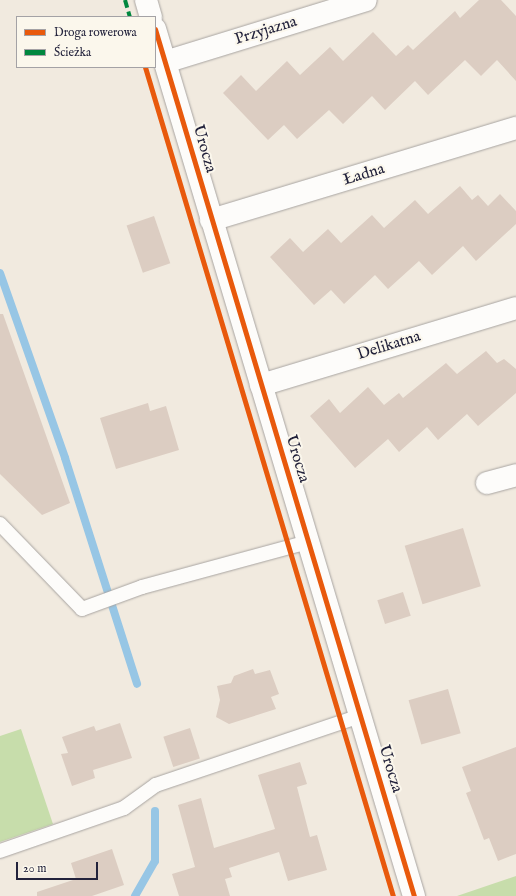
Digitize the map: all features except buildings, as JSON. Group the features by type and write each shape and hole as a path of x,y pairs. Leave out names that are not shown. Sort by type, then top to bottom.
{"street":[{"path":"146,0 151,16"},
{"name":"Przyjazna","path":"165,62 366,0"},
{"name":"Urocza","path":"156,32 414,896"},
{"name":"Ładna","path":"211,220 516,128"},
{"name":"Delikatna","path":"261,385 516,308"},
{"path":"487,483 516,475"}],"lane":[{"path":"0,524 82,609 121,595 308,542"},
{"path":"0,851 124,808 156,785 360,716"}],"green space":[{"path":"21,729 53,824 0,842 0,736"},
{"path":"516,876 516,896 457,896"}],"waterway":[{"path":"0,273 65,458 137,684"},
{"path":"135,896 155,861 155,811"}],"marked path":[{"path":"125,0 130,16"}],"cycle path":[{"path":"156,32 414,896"},
{"path":"145,68 393,896"}]}
